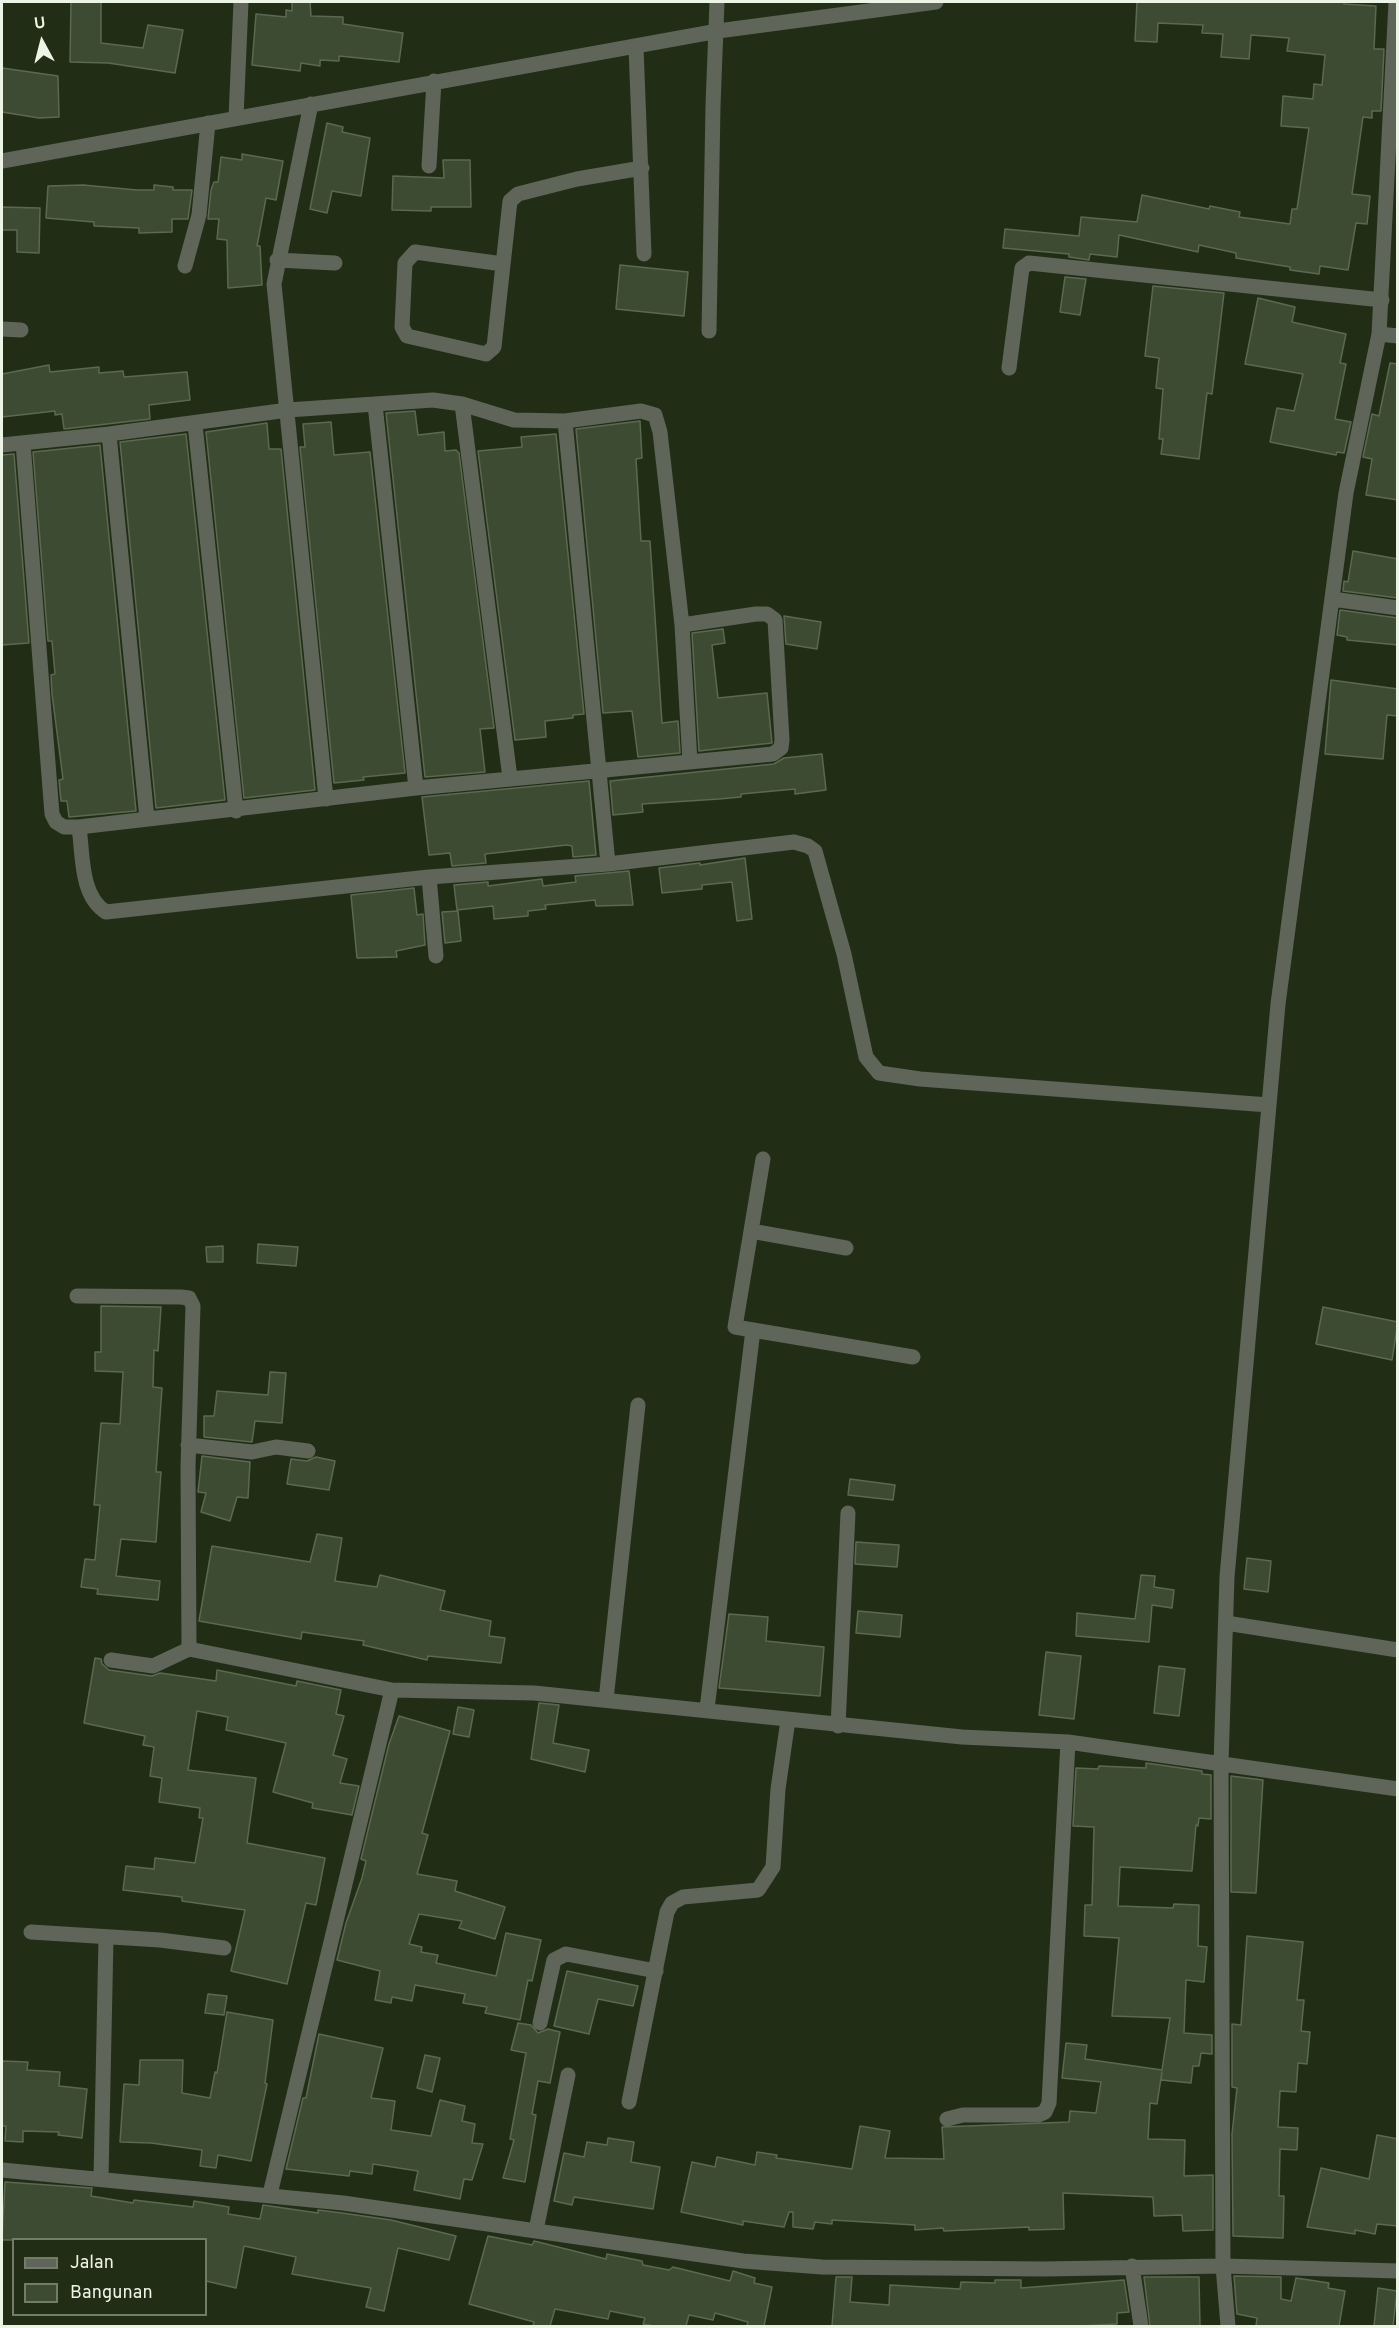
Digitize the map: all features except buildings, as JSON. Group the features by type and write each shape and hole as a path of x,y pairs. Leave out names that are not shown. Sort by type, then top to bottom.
{"street":[{"path":"236,118 241,2"},
{"path":"710,331 717,2"},
{"path":"2,161 434,81 718,32 936,2"},
{"path":"1228,2326 1223,2265 1221,1763 1226,1623 1278,1004 1346,493 1379,334 1394,128 1396,2"},
{"path":"636,47 644,254"},
{"path":"429,166 434,81"},
{"path":"311,104 277,260 274,284 326,799"},
{"path":"185,266 199,215 208,123"},
{"path":"503,264 415,252 409,255 405,263 402,327 407,336 477,354 486,354 494,347 510,201 518,194 577,179 642,168"},
{"path":"277,260 335,263"},
{"path":"1009,368 1022,268 1029,263 1382,300"},
{"path":"2,329 21,330"},
{"path":"1379,334 1398,336"},
{"path":"2,445 195,424 288,410 433,399 462,404 514,420 565,421 641,411 655,415 660,432 682,625 690,762"},
{"path":"375,404 416,788"},
{"path":"462,404 510,778"},
{"path":"565,421 601,772 608,864"},
{"path":"195,424 236,811"},
{"path":"110,434 147,819"},
{"path":"23,443 52,814 56,822 64,827 236,811 510,778 601,772 772,754 781,748 775,620 767,614 756,614 682,625"},
{"path":"1332,599 1398,608"},
{"path":"79,827 89,894 95,905 106,912 429,878 608,864 794,842 808,846 815,851 844,954 866,1057 879,1073 920,1079 1269,1105"},
{"path":"429,878 436,956"},
{"path":"763,1159 735,1327 913,1357"},
{"path":"751,1231 846,1248"},
{"path":"77,1296 189,1298 193,1306 188,1445 189,1649"},
{"path":"707,1709 753,1330"},
{"path":"606,1700 638,1405"},
{"path":"188,1445 252,1452 276,1447 308,1451"},
{"path":"838,1726 848,1513"},
{"path":"1226,1623 1398,1650"},
{"path":"111,1660 153,1666 189,1649 392,1690 534,1693 707,1709 838,1726 962,1737 1068,1742 1398,1789"},
{"path":"270,2194 392,1690"},
{"path":"629,2102 667,1912 672,1904 682,1897 758,1890 773,1867 778,1789 789,1720"},
{"path":"947,2119 963,2115 1038,2115 1045,2112 1049,2103 1068,1742"},
{"path":"31,1932 224,1948"},
{"path":"101,2179 106,1938"},
{"path":"540,2023 554,1960 559,1956 566,1954 656,1971"},
{"path":"536,2230 568,2075"},
{"path":"2,2170 270,2194 742,2261 822,2267 1044,2269 1223,2265 1398,2271"},
{"path":"1132,2266 1141,2326"}]}
